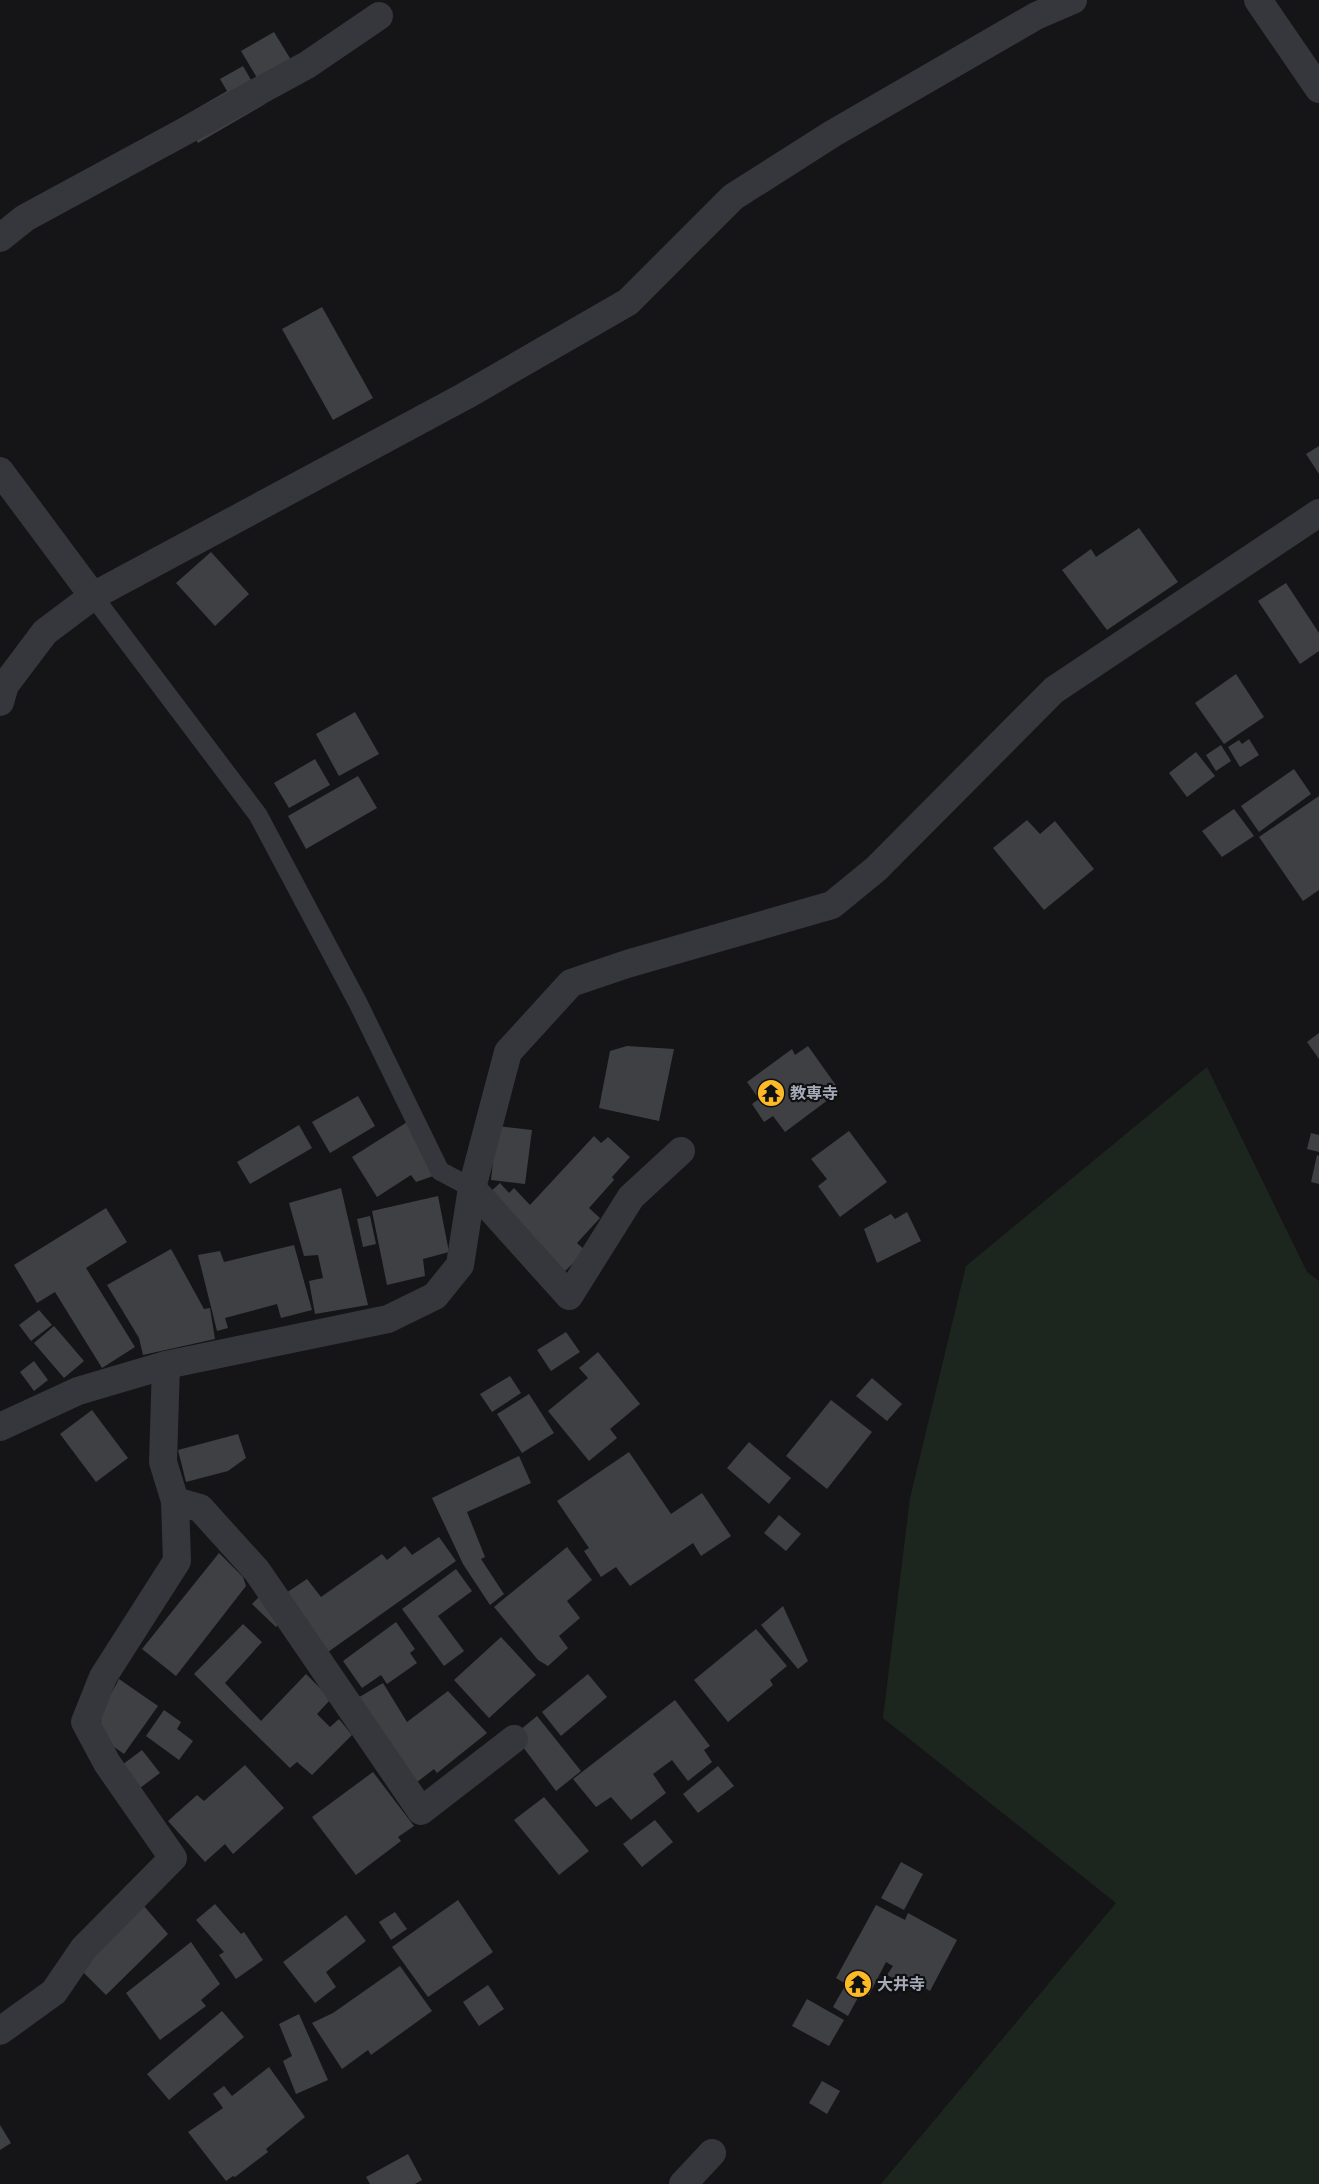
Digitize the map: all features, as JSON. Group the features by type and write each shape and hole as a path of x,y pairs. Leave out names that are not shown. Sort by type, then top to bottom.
{"street":[{"path":"0,702 5,685 45,632 93,596 465,396 628,302 733,197 840,129 1036,16 1072,0"},
{"path":"1258,0 1319,89"},
{"path":"0,238 25,218 307,65 379,16"},
{"path":"0,472 93,596"},
{"path":"1,1423 78,1391 166,1365 388,1319 435,1296 460,1265 472,1188 508,1052 571,983 627,964 832,905 876,869 1054,690 1319,513"},
{"path":"472,1188 569,1296 631,1197 682,1151"},
{"path":"0,2031 54,1992 84,1948 173,1858 107,1763 85,1722 103,1677 177,1561 174,1501 163,1462 166,1365"},
{"path":"174,1501 200,1508 257,1571 421,1811 514,1739"},
{"path":"683,2184 712,2153"}],"lane":[{"path":"93,596 258,815 358,1002 440,1171 472,1188"}],"shaded area":[{"path":"1207,1067 1307,1272 1319,1281 1319,2184 881,2184 1116,1903 883,1718 910,1498 966,1266"}],"building":[{"path":"274,32 302,78 269,98 241,51"},
{"path":"243,66 265,104 198,143 182,117 227,91 220,79"},
{"path":"322,307 373,398 333,420 282,329"},
{"path":"1319,446 1319,474 1306,454"},
{"path":"1139,528 1178,582 1107,630 1062,570 1091,549 1096,557"},
{"path":"211,552 249,594 215,626 176,583"},
{"path":"1286,583 1319,633 1319,651 1300,664 1258,601"},
{"path":"1236,674 1264,717 1224,744 1195,703"},
{"path":"355,712 379,754 339,776 316,734"},
{"path":"1249,739 1259,755 1240,767 1228,747 1239,740 1242,744"},
{"path":"1221,745 1231,761 1216,771 1206,755"},
{"path":"1196,752 1215,776 1187,797 1169,773"},
{"path":"315,759 330,785 289,808 274,783"},
{"path":"1294,769 1311,794 1259,832 1241,806"},
{"path":"358,776 377,808 306,849 288,816"},
{"path":"1319,796 1319,890 1303,901 1259,837"},
{"path":"1234,809 1254,836 1222,857 1202,831"},
{"path":"1027,820 1040,834 1055,821 1094,869 1044,910 993,848"},
{"path":"1319,1033 1319,1059 1307,1042"},
{"path":"627,1046 674,1049 659,1121 599,1108 610,1051"},
{"path":"808,1046 840,1091 785,1132 773,1116 764,1122 752,1104 759,1099 747,1082 792,1049 795,1055"},
{"path":"358,1096 375,1126 330,1153 312,1122"},
{"path":"412,1119 439,1174 416,1182 411,1175 377,1197 352,1157"},
{"path":"299,1125 312,1148 250,1184 237,1162"},
{"path":"497,1126 532,1130 525,1184 491,1180"},
{"path":"849,1131 887,1182 840,1217 818,1186 827,1179 811,1159"},
{"path":"1311,1133 1319,1135 1319,1152 1307,1149"},
{"path":"594,1136 601,1143 608,1137 630,1157 612,1177 614,1180 589,1208 600,1218 577,1243 586,1251 562,1274 489,1193 500,1183 509,1193 514,1188 530,1205"},
{"path":"1317,1155 1319,1156 1319,1184 1311,1182"},
{"path":"341,1188 368,1305 315,1314 309,1281 323,1278 318,1255 304,1256 289,1203"},
{"path":"438,1196 449,1252 423,1259 425,1276 387,1285 372,1211"},
{"path":"106,1208 127,1242 86,1268 135,1347 102,1368 55,1292 37,1303 14,1265"},
{"path":"907,1212 921,1241 877,1263 864,1229 891,1214 895,1219"},
{"path":"370,1216 376,1244 363,1247 357,1219"},
{"path":"294,1245 312,1310 281,1318 277,1304 225,1318 228,1328 217,1331 198,1255 220,1251 224,1262"},
{"path":"171,1249 204,1309 210,1308 215,1339 143,1355 139,1338 107,1285"},
{"path":"39,1310 52,1325 31,1341 19,1325"},
{"path":"54,1326 84,1361 64,1378 34,1343"},
{"path":"566,1332 580,1352 551,1371 537,1350"},
{"path":"598,1352 640,1404 610,1429 617,1438 589,1461 548,1411 588,1378 579,1368"},
{"path":"34,1361 48,1380 34,1391 20,1372"},
{"path":"510,1376 521,1393 492,1412 480,1394"},
{"path":"872,1378 902,1404 887,1421 856,1396"},
{"path":"529,1394 554,1433 522,1453 497,1414"},
{"path":"831,1400 872,1432 827,1489 786,1456"},
{"path":"92,1410 128,1458 96,1482 60,1434"},
{"path":"238,1434 246,1458 228,1471 186,1482 178,1450"},
{"path":"749,1442 791,1478 769,1504 727,1468"},
{"path":"629,1452 671,1514 702,1493 731,1536 701,1556 693,1543 630,1586 616,1567 601,1577 584,1551 589,1548 557,1501"},
{"path":"519,1456 531,1483 467,1512 485,1557 481,1559 504,1594 490,1605 463,1564 432,1498"},
{"path":"779,1515 801,1534 786,1551 764,1533"},
{"path":"439,1537 456,1561 328,1652 286,1593 307,1579 321,1597 382,1554 387,1560 405,1546 412,1555"},
{"path":"567,1547 592,1580 567,1601 580,1618 559,1636 568,1648 548,1666 538,1660 494,1607"},
{"path":"219,1553 243,1577 246,1586 176,1676 142,1649"},
{"path":"456,1569 472,1591 438,1616 464,1651 444,1666 402,1609"},
{"path":"264,1592 288,1614 276,1627 252,1604"},
{"path":"783,1606 808,1661 798,1669 761,1625"},
{"path":"396,1622 415,1649 410,1653 417,1663 387,1684 381,1675 362,1688 343,1661"},
{"path":"243,1624 262,1642 225,1683 261,1721 306,1674 331,1699 317,1714 330,1727 339,1719 352,1735 312,1775 297,1762 290,1768 194,1674"},
{"path":"756,1629 787,1666 770,1680 773,1685 728,1722 694,1680"},
{"path":"501,1637 536,1675 489,1718 454,1680"},
{"path":"588,1674 607,1697 561,1736 542,1712"},
{"path":"119,1679 158,1706 124,1754 103,1739 100,1714"},
{"path":"383,1683 407,1722 448,1691 487,1733 437,1773 434,1769 412,1786 356,1699"},
{"path":"675,1700 710,1746 704,1750 712,1762 688,1781 672,1760 653,1774 666,1793 631,1820 611,1797 596,1807 573,1779"},
{"path":"164,1710 181,1722 177,1729 193,1741 179,1760 146,1736"},
{"path":"537,1716 581,1771 556,1791 514,1735"},
{"path":"142,1750 160,1773 136,1791 118,1768"},
{"path":"245,1765 284,1808 233,1854 225,1844 205,1862 168,1821 197,1795 204,1801"},
{"path":"718,1766 734,1786 698,1813 683,1794"},
{"path":"373,1772 414,1826 398,1837 401,1841 356,1875 312,1817"},
{"path":"544,1797 589,1851 559,1875 514,1820"},
{"path":"655,1820 673,1842 642,1867 623,1844"},
{"path":"901,1862 923,1874 904,1910 881,1898"},
{"path":"458,1900 493,1952 428,1997 392,1947"},
{"path":"215,1904 241,1934 244,1932 263,1960 236,1979 219,1955 224,1952 196,1920"},
{"path":"143,1905 168,1934 106,1995 77,1966"},
{"path":"876,1905 905,1920 908,1913 957,1940 930,1991 909,1979 906,1985 887,1975 893,1966 886,1962 869,1995 861,1992 848,2016 833,2007 846,1984 836,1978"},
{"path":"395,1912 407,1929 391,1940 379,1922"},
{"path":"346,1915 366,1941 326,1972 336,1987 315,2003 283,1962"},
{"path":"191,1942 220,1984 201,2000 206,2006 160,2040 126,1993"},
{"path":"400,1966 432,2011 371,2055 368,2050 342,2069 312,2023 333,2013"},
{"path":"488,1985 504,2009 479,2026 463,2002"},
{"path":"807,1999 844,2020 829,2046 792,2026"},
{"path":"222,2011 244,2037 169,2100 147,2074"},
{"path":"299,2014 328,2080 296,2094 283,2061 292,2056 279,2024"},
{"path":"269,2067 305,2117 266,2149 268,2152 235,2177 233,2176 226,2181 188,2132 223,2108 213,2094 224,2086 232,2096"},
{"path":"822,2081 840,2091 827,2114 809,2103"},
{"path":"0,2125 11,2143 0,2150"},
{"path":"408,2154 422,2180 415,2184 370,2184 366,2177"}],"place":[{"name":"教専寺","path":"771,1093"},
{"name":"大井寺","path":"858,1984"}]}
